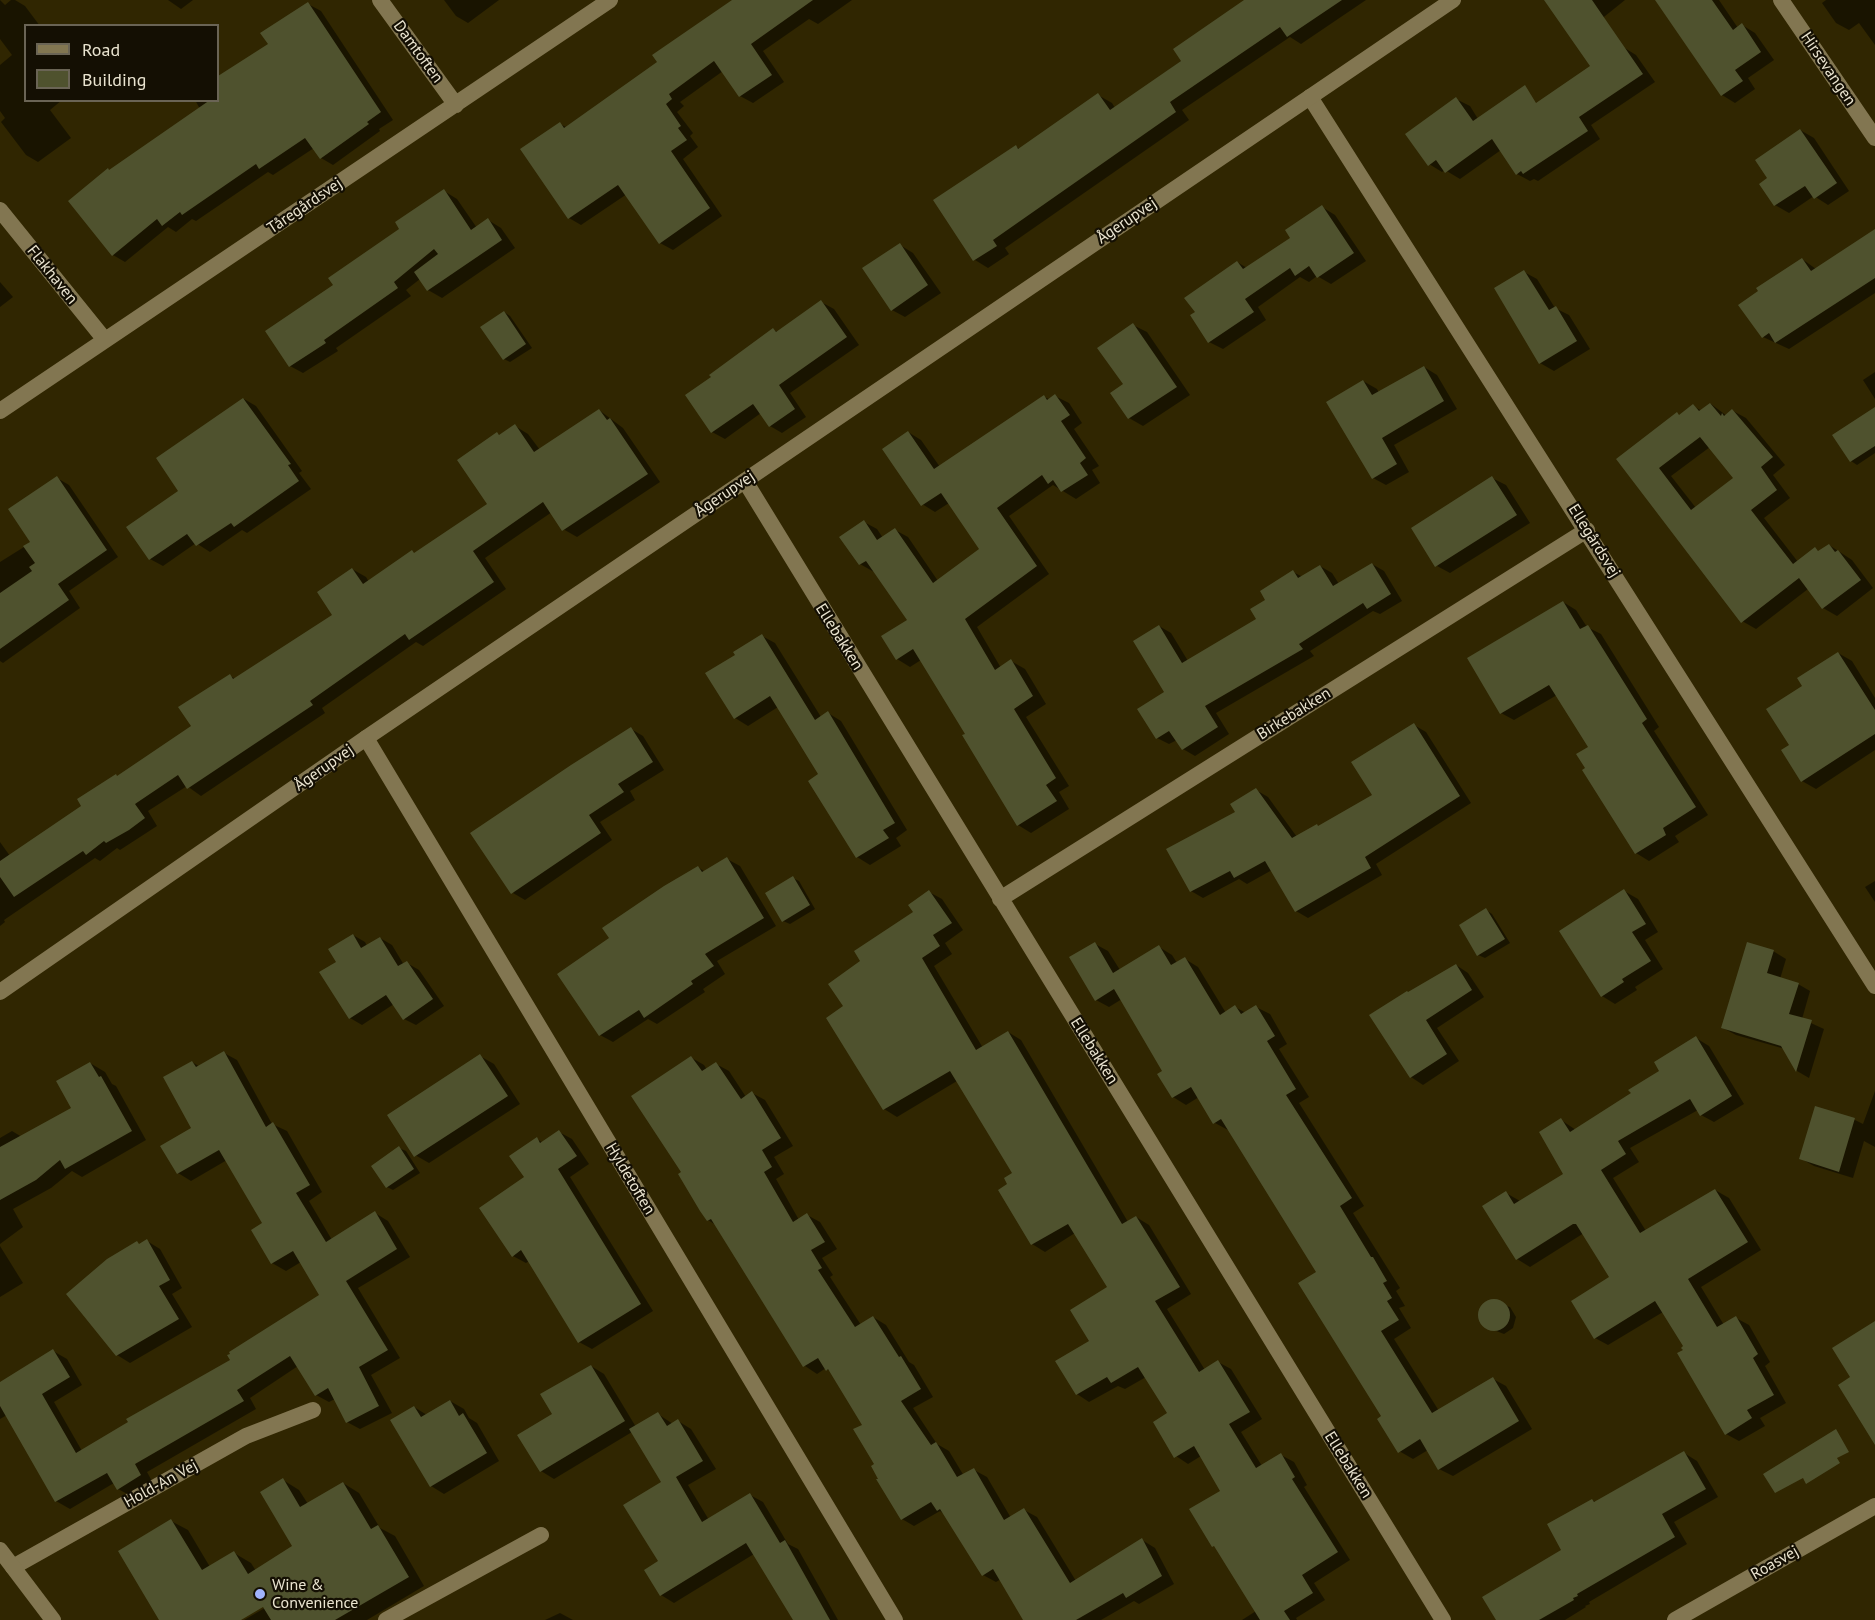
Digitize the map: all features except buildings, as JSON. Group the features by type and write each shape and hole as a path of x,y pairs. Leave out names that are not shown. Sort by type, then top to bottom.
{"street":[{"name":"Damtoften","path":"380,0 456,105"},
{"name":"Tåregårdsvej","path":"0,411 610,0"},
{"name":"Ågerupvej","path":"0,992 366,738 1453,0"},
{"name":"Hirsevangen","path":"1781,0 1875,138"},
{"name":"Ellegårdsvej","path":"1310,97 1875,986"},
{"name":"Flakhaven","path":"0,210 105,340"},
{"name":"Ellebakken","path":"745,481 1443,1620"},
{"name":"Birkebakken","path":"1000,898 1587,530"},
{"name":"Hyldetoften","path":"366,738 895,1620"},
{"name":"Hold-An Vej","path":"13,1567 246,1436 313,1410"},
{"name":"Roasvej","path":"1675,1620 1875,1506"},
{"path":"386,1620 541,1535"},
{"path":"0,1550 53,1620"}],"place":[{"name":"Wine & Convenience","path":"260,1594"}]}
